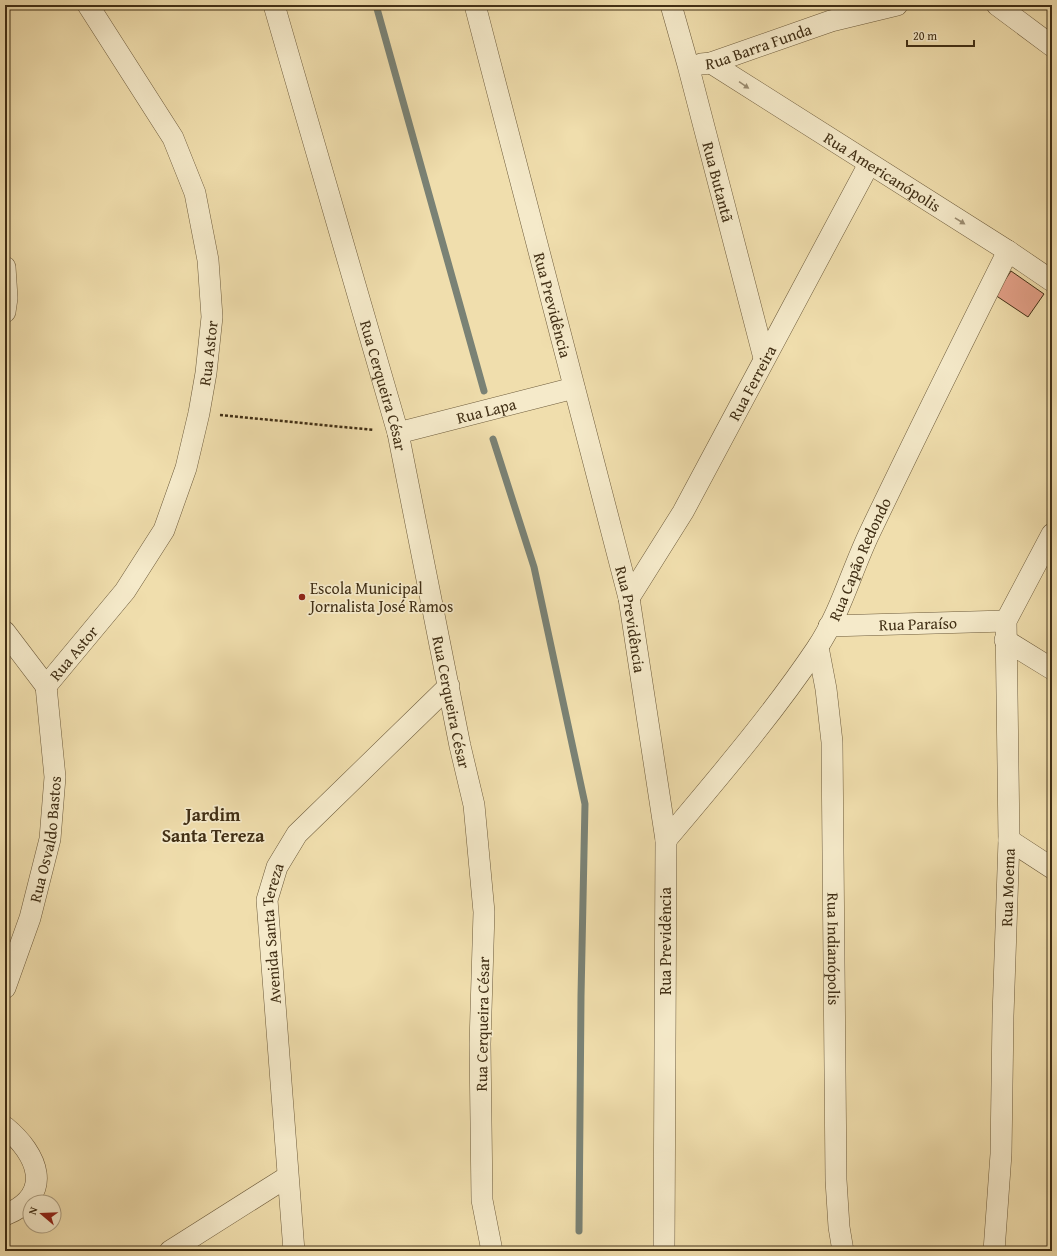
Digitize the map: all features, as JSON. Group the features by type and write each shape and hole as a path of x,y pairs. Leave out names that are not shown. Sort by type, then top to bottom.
{"street":[{"name":"Rua Astor","path":"46,686 125,592 164,530 186,468 199,413 206,373 212,316 208,260 195,193 173,138 88,5"},
{"name":"Rua Cerqueira César","path":"274,5 398,433 460,746 474,805 484,912 480,1044 482,1200 492,1251"},
{"name":"Rua Previdência","path":"475,5 629,598 666,840 664,1251"},
{"name":"Rua Butantã","path":"671,5 764,358"},
{"name":"Rua Barra Funda","path":"688,65 712,63 831,21 897,5"},
{"path":"997,5 1052,46"},
{"name":"Rua Americanópolis","path":"712,63 1008,251 1052,281"},
{"name":"Rua Ferreira","path":"629,598 683,512 869,164"},
{"name":"Rua Capão Redondo","path":"666,840 742,750 818,647 829,626 865,541 934,398 1008,251"},
{"path":"5,267 7,298 5,312"},
{"name":"Rua Lapa","path":"398,433 574,388"},
{"name":"Rua Moema","path":"994,1251 1001,1154 1003,1016 1009,840 1006,630 1052,534"},
{"name":"Rua Paraíso","path":"829,626 1006,630"},
{"path":"1006,630 1052,669"},
{"path":"5,632 46,686"},
{"name":"Rua Indianópolis","path":"818,647 826,689 832,742 836,1180 842,1251"},
{"name":"Rua Osvaldo Bastos","path":"5,988 30,918 50,839 55,777 46,686"},
{"name":"Avenida Santa Tereza","path":"294,1251 287,1177 267,900 277,866 297,834 449,686"},
{"path":"1009,840 1052,868"},
{"path":"5,1127 30,1156 37,1174 35,1190 28,1202 5,1215"},
{"path":"170,1251 287,1177"}],"path":[{"path":"199,413 398,433"}],"building":[{"path":"1011,271 1044,294 1028,317 995,295"}],"waterway":[{"path":"376,5 484,391"},
{"path":"493,439 534,567 585,804 581,996 579,1231"}],"place":[{"name":"Escola Municipal Jornalista José Ramos","path":"302,597"}],"district":[{"name":"Jardim Santa Tereza","path":"213,824"}]}
